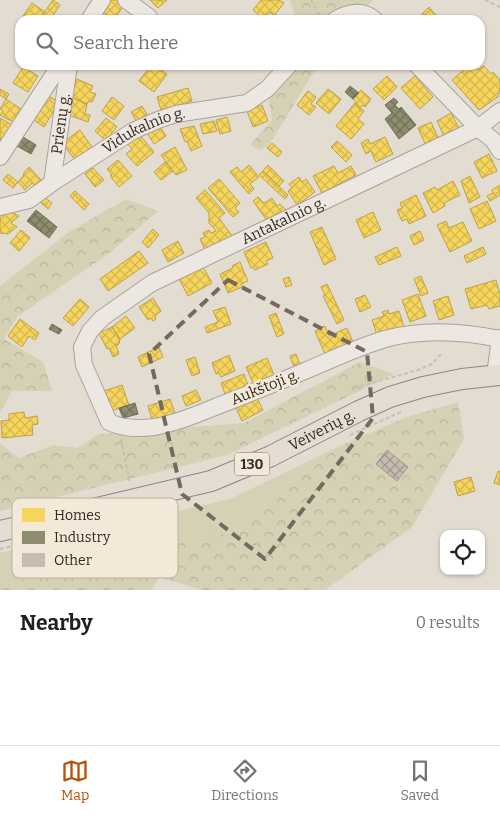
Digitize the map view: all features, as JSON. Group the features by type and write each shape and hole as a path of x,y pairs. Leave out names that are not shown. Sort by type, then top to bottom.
{"main road":[{"name":"Veiverių g.","path":"140,498 212,481 271,456 390,397 423,387 462,379 498,375"}],"street":[{"path":"92,15 102,0"},
{"path":"126,0 145,15"},
{"path":"346,15 354,12 367,15"},
{"path":"0,157 57,70"},
{"name":"Prienų g.","path":"52,183 68,70"},
{"name":"Vidukalnio g.","path":"0,207 29,200 133,131 158,120 176,114 246,103 267,89 284,70"},
{"path":"423,70 478,128 493,140 500,151"},
{"name":"Antakalnio g.","path":"118,427 109,422 84,365 82,347 90,331 102,318 152,283 478,128 500,111"},
{"name":"Aukštoji g.","path":"118,427 155,427 186,418 253,393 345,353 386,339 430,332 461,333 499,338"},
{"path":"498,375 499,338"}],"path":[{"path":"311,0 319,15"},
{"path":"485,0 500,7"},
{"path":"354,388 418,370 432,364 442,353"},
{"path":"118,427 130,484"}],"highlighted area":[{"path":"228,280 367,352 373,418 265,559 182,494 149,354"}],"green space":[{"path":"290,0 373,0 359,15 294,15"},
{"path":"293,70 315,70 271,142 259,150 250,145 272,120 268,95"},
{"path":"126,199 158,211 108,254 18,316 4,339 43,362 52,391 12,391 0,413 0,286 69,232"},
{"path":"360,362 394,374 227,455 53,498 12,498 12,508 0,511 0,443 19,458 53,445 77,448 99,434 244,423"},
{"path":"458,402 464,439 412,527 325,590 202,590 162,578 178,578 178,542 232,532 338,447 404,418"},
{"path":"338,447 232,532 178,542 178,511 230,499"},
{"path":"12,550 12,578 24,578 0,587 0,553"},
{"path":"24,578 158,578 152,590 0,590 0,587"}],"building: Homes":[{"path":"53,0 60,5 53,15 42,15"},
{"path":"110,0 123,0 126,2 117,15 106,15 102,12"},
{"path":"150,0 167,0 158,8"},
{"path":"261,0 279,0 284,3 275,15 270,12 267,15 259,15 253,10"},
{"path":"32,3 45,12 43,15 24,15"},
{"path":"429,7 436,15 423,15"},
{"path":"485,67 491,74 493,72 500,80 500,93 498,94 499,96 479,110 452,80 464,70 485,70"},
{"path":"21,70 28,70 38,76 28,92 13,83"},
{"path":"147,70 162,70 167,74 154,92 139,81"},
{"path":"387,76 397,87 384,100 373,89"},
{"path":"415,76 433,97 420,109 401,88"},
{"path":"77,79 93,86 90,92 96,94 92,102 89,101 87,104 69,96"},
{"path":"188,88 192,101 161,110 157,97"},
{"path":"0,89 9,94 6,99 0,95"},
{"path":"328,89 341,99 329,114 316,103"},
{"path":"361,90 371,99 365,107 362,105 360,108 353,99"},
{"path":"308,91 316,97 311,104 316,107 309,115 297,105"},
{"path":"45,94 59,102 44,127 31,118"},
{"path":"69,96 87,104 85,114 90,115 88,122 66,114"},
{"path":"112,97 124,106 114,120 102,111"},
{"path":"6,99 21,109 13,122 0,115 3,111 0,109"},
{"path":"355,103 364,111 358,119 364,124 351,139 336,126"},
{"path":"262,105 268,121 253,127 247,111"},
{"path":"142,106 148,116 137,122 131,112"},
{"path":"451,113 459,128 444,136 437,121"},
{"path":"227,117 231,131 220,134 216,120"},
{"path":"0,118 12,125 0,143"},
{"path":"106,118 117,127 111,134 114,136 110,140 107,137 105,140 95,131"},
{"path":"214,121 217,131 203,134 200,124"},
{"path":"431,122 439,140 426,146 418,128"},
{"path":"159,125 166,136 154,144 147,133"},
{"path":"194,126 202,146 191,151 180,129"},
{"path":"80,130 92,147 75,160 62,143"},
{"path":"139,134 154,152 137,166 126,154 132,149 127,143"},
{"path":"385,137 393,154 376,162 371,151 366,154 361,143 368,139 370,144"},
{"path":"337,141 352,155 346,162 331,147"},
{"path":"272,143 282,152 278,157 267,148"},
{"path":"175,147 187,170 176,175 161,155"},
{"path":"489,154 497,171 482,178 474,162"},
{"path":"118,160 132,176 119,187 107,169"},
{"path":"165,162 173,171 161,180 154,172"},
{"path":"249,165 259,177 250,184 254,189 249,194 230,172 237,167 241,172"},
{"path":"268,165 284,181 279,186 263,171"},
{"path":"334,166 338,173 351,166 356,175 322,193 313,176"},
{"path":"29,167 41,180 35,186 32,183 25,190 18,182"},
{"path":"93,168 104,180 95,187 85,174"},
{"path":"263,171 288,195 285,199 259,175"},
{"path":"8,174 18,182 13,188 3,180"},
{"path":"470,176 480,197 469,203 461,181"},
{"path":"299,177 302,182 306,179 315,192 297,205 288,191 292,188 289,184"},
{"path":"219,179 240,203 235,208 239,212 233,217 208,188"},
{"path":"453,181 460,195 444,203 445,206 433,213 423,193 435,187 437,190"},
{"path":"500,185 500,195 490,201 487,196 493,193 492,190"},
{"path":"205,190 225,213 219,218 233,237 205,250 200,239 205,237 203,233 209,230 211,233 216,231 209,223 209,213 196,198"},
{"path":"75,191 89,204 84,210 70,196"},
{"path":"416,195 426,216 409,224 407,219 402,221 397,210 402,208 400,203"},
{"path":"44,197 52,203 48,209 40,202"},
{"path":"258,197 264,203 272,198 277,206 280,204 287,211 268,222 253,201"},
{"path":"487,201 496,221 479,229 470,209"},
{"path":"5,208 19,216 11,223 17,227 8,234 0,233 0,212"},
{"path":"373,212 381,230 364,238 356,220"},
{"path":"446,221 449,228 463,222 472,241 450,252 437,225"},
{"path":"322,227 336,259 324,265 310,232"},
{"path":"153,229 159,235 148,248 142,242"},
{"path":"21,230 30,238 19,251 10,243"},
{"path":"420,231 424,240 414,245 410,236"},
{"path":"178,241 184,253 168,262 162,250"},
{"path":"266,242 273,258 266,261 268,264 255,270 253,267 251,268 244,252"},
{"path":"397,247 401,256 379,265 375,257"},
{"path":"483,247 486,254 467,263 464,256"},
{"path":"139,251 148,263 108,291 100,279"},
{"path":"240,262 248,281 241,284 242,287 228,293 220,274 233,268 232,266"},
{"path":"202,265 212,283 188,296 178,277"},
{"path":"421,276 428,293 421,296 414,279"},
{"path":"289,277 292,285 286,287 283,279"},
{"path":"496,280 500,294 500,306 489,309 487,305 471,309 465,289"},
{"path":"327,284 344,320 337,324 323,296 325,295 321,287"},
{"path":"418,294 426,316 410,322 402,300"},
{"path":"365,295 371,307 360,312 355,299"},
{"path":"448,296 454,315 439,320 433,301"},
{"path":"153,298 161,311 155,316 156,319 153,321 151,318 148,320 139,307"},
{"path":"80,299 89,307 73,326 63,318"},
{"path":"225,307 231,324 207,333 205,327 218,322 213,311"},
{"path":"388,310 389,314 399,311 404,327 377,335 372,320 384,316 382,312"},
{"path":"276,313 284,334 277,337 269,316"},
{"path":"126,316 135,328 120,339 112,327"},
{"path":"20,319 39,333 35,340 29,336 22,347 8,336"},
{"path":"325,326 329,336 347,328 353,342 325,354 315,331"},
{"path":"112,327 120,339 119,344 116,345 119,354 113,357 99,333"},
{"path":"159,347 163,357 142,367 138,357"},
{"path":"296,354 300,365 294,367 290,356"},
{"path":"229,355 235,371 221,377 219,373 216,374 212,363"},
{"path":"195,357 200,373 192,376 186,360"},
{"path":"267,358 275,377 263,382 262,379 253,383 246,367"},
{"path":"244,374 249,388 226,397 221,383"},
{"path":"122,385 129,405 111,411 104,391"},
{"path":"196,390 201,400 186,406 182,396"},
{"path":"256,396 263,410 242,421 235,406"},
{"path":"170,399 176,416 153,423 148,406"},
{"path":"24,412 25,418 37,416 38,424 32,425 33,435 2,438 1,421 9,420 9,414"},
{"path":"498,471 500,472 500,485 494,483"},
{"path":"471,477 475,491 458,496 454,482"}],"building: Industry":[{"path":"350,86 359,93 353,99 345,92"},
{"path":"394,98 398,102 395,105 399,109 401,107 416,125 399,139 385,119 392,113 385,105"},
{"path":"23,137 36,145 31,154 17,146"},
{"path":"36,210 57,227 49,238 27,221"},
{"path":"52,324 62,330 59,334 49,329"},
{"path":"135,403 138,414 123,418 119,408"}],"building: Other":[{"path":"387,450 408,467 397,481 376,464"}]}
